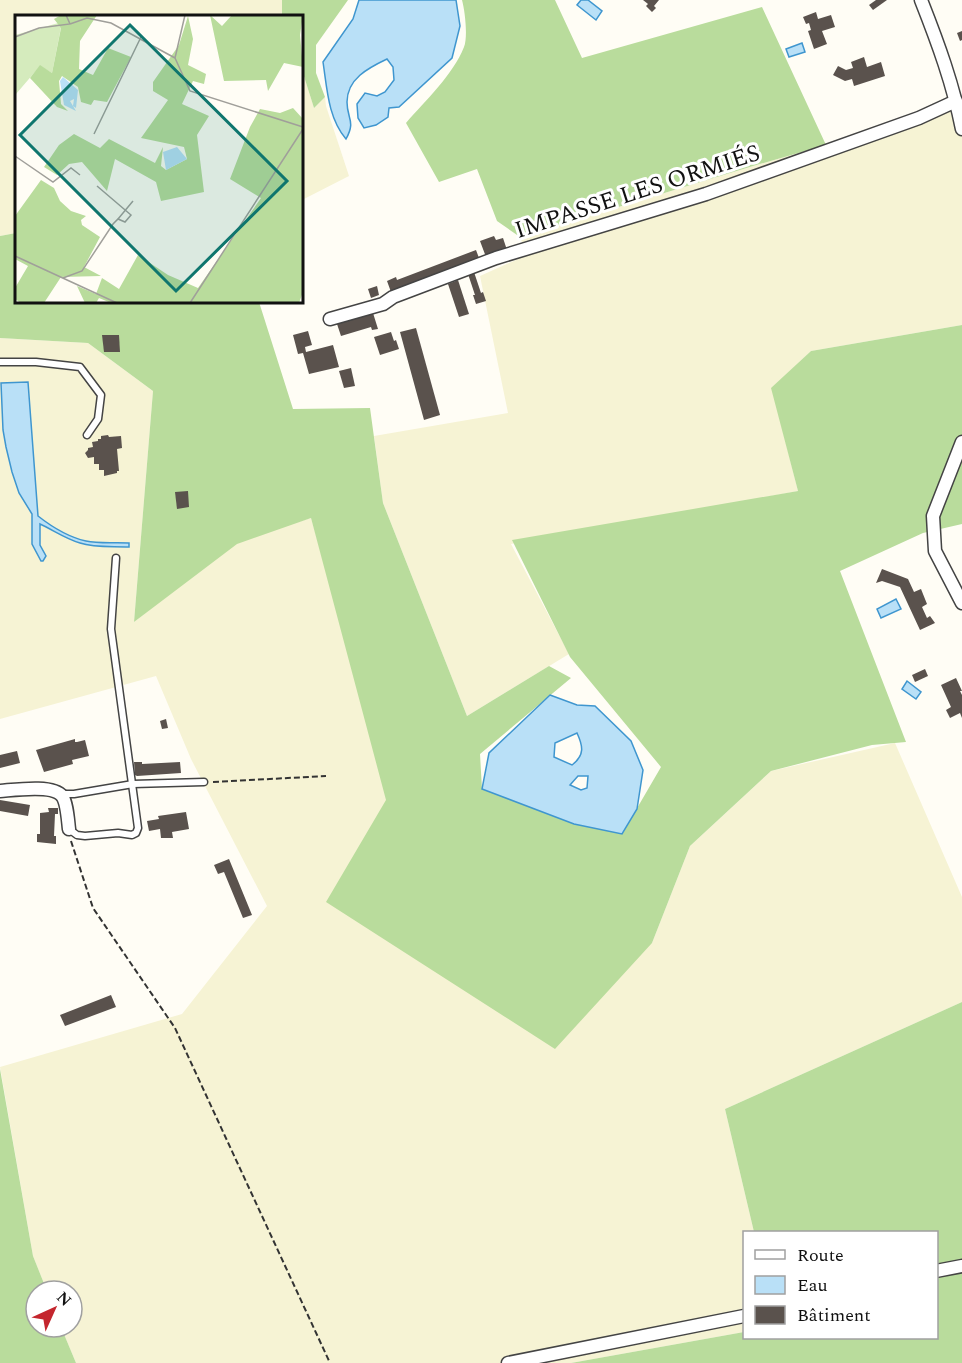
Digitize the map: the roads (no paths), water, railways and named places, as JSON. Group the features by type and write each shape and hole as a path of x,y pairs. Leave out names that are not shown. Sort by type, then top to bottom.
{"street":[{"path":"921,0 945,63 962,129"},
{"name":"IMPASSE LES ORMIÉS","path":"330,319 383,304 393,297 496,258 706,194 919,118 956,100"},
{"path":"962,442 933,516 935,551 962,603"},
{"path":"0,791 47,789 62,795 69,830"},
{"path":"938,1271 962,1266"},
{"path":"508,1363 743,1316"}],"lane":[{"path":"0,362 36,362 80,367 101,395 98,419 87,435"},
{"path":"69,830 77,835 85,836 118,833 132,835 138,828 111,629 116,558"},
{"path":"62,795 133,784 204,782"}],"water":[{"path":"359,0 456,0 460,26 452,58 399,107 389,108 388,117 376,125 364,128 358,118 357,104 365,93 377,96 385,92 394,80 393,67 387,59 360,75 348,94 347,108 351,124 346,139 335,122 332,112 323,62 353,19"},
{"path":"581,0 588,0 602,11 596,20 577,5"},
{"path":"802,43 805,52 789,57 786,49"},
{"path":"28,382 38,516 73,537 86,541 129,543 129,547 86,545 40,524 40,545 46,556 41,561 32,544 32,514 19,493 3,430 1,383"},
{"path":"896,599 901,609 881,618 877,609"},
{"path":"907,681 921,692 916,699 902,689"},
{"path":"550,695 577,705 595,706 631,741 643,770 637,809 622,834 574,824 482,789 489,753","holes":["577,733 582,750 579,758 572,765 554,757 555,743","578,776 588,776 587,788 581,790 570,785"]}]}
